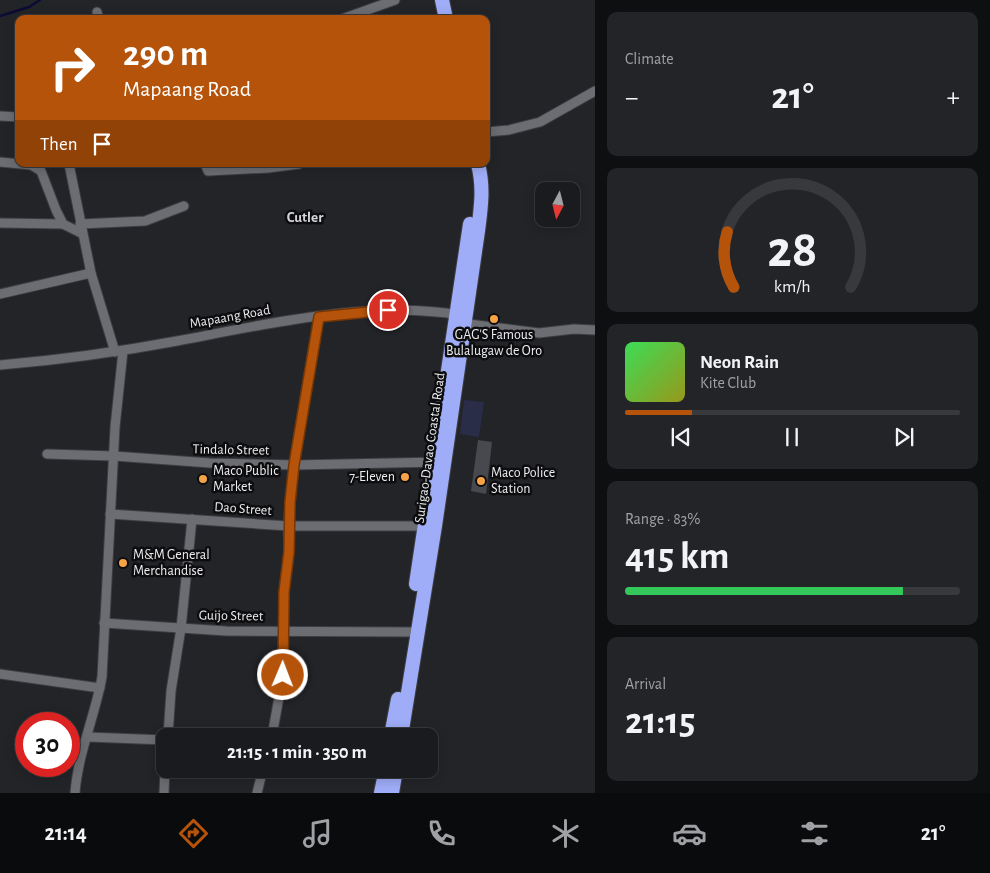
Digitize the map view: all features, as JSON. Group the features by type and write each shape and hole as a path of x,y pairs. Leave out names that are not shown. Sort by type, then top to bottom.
{"highway":[{"path":"442,0 445,15"},
{"name":"Surigao-Davao Coastal Road","path":"402,728 413,632 460,319 482,203 482,181 478,167"},
{"name":"Surigao-Davao Coastal Road","path":"393,728 413,632"},
{"path":"382,793 384,778"},
{"path":"392,793 394,778"}],"street":[{"path":"353,15 395,0"},
{"path":"490,132 509,130 540,122 595,91"},
{"path":"0,116 15,117"},
{"path":"0,162 15,163"},
{"path":"34,167 40,171 63,224"},
{"path":"70,167 80,229 91,273 119,351 100,688 77,772 75,793"},
{"path":"206,167 208,171 217,172 276,167"},
{"path":"0,223 63,224 80,229 145,221 184,206"},
{"path":"0,294 91,273"},
{"name":"Mapaang Road","path":"0,365 119,351 248,327 319,317 399,310 539,333 574,329 595,330"},
{"path":"273,728 283,675 284,592 289,552 288,526 294,465 319,317"},
{"name":"Tindalo Street","path":"47,454 114,456 186,463 294,465 439,462"},
{"name":"Dao Street","path":"110,514 288,526 430,526"},
{"path":"169,728 192,520"},
{"name":"Guijo Street","path":"104,623 226,630 413,632"},
{"path":"0,674 100,688"},
{"path":"88,737 156,740"},
{"path":"164,793 165,778"},
{"path":"257,793 261,778"}],"shaded area":[{"path":"464,400 484,402 479,437 460,434"}],"building":[{"path":"478,440 492,442 486,494 471,491"}],"waterway":[{"path":"0,16 29,7 40,0"}],"place":[{"name":"GAG'S Famous Bulalugaw de Oro","path":"494,319"},
{"name":"7-Eleven","path":"405,477"},
{"name":"Maco Public Market","path":"203,479"},
{"name":"Maco Police Station","path":"481,481"},
{"name":"M&M General Merchandise","path":"123,563"}],"district":[{"name":"Cutler","path":"305,217"}],"route":[{"path":"283,675 284,592 289,552 288,526 290,502 294,465 319,317 388,310"}]}
